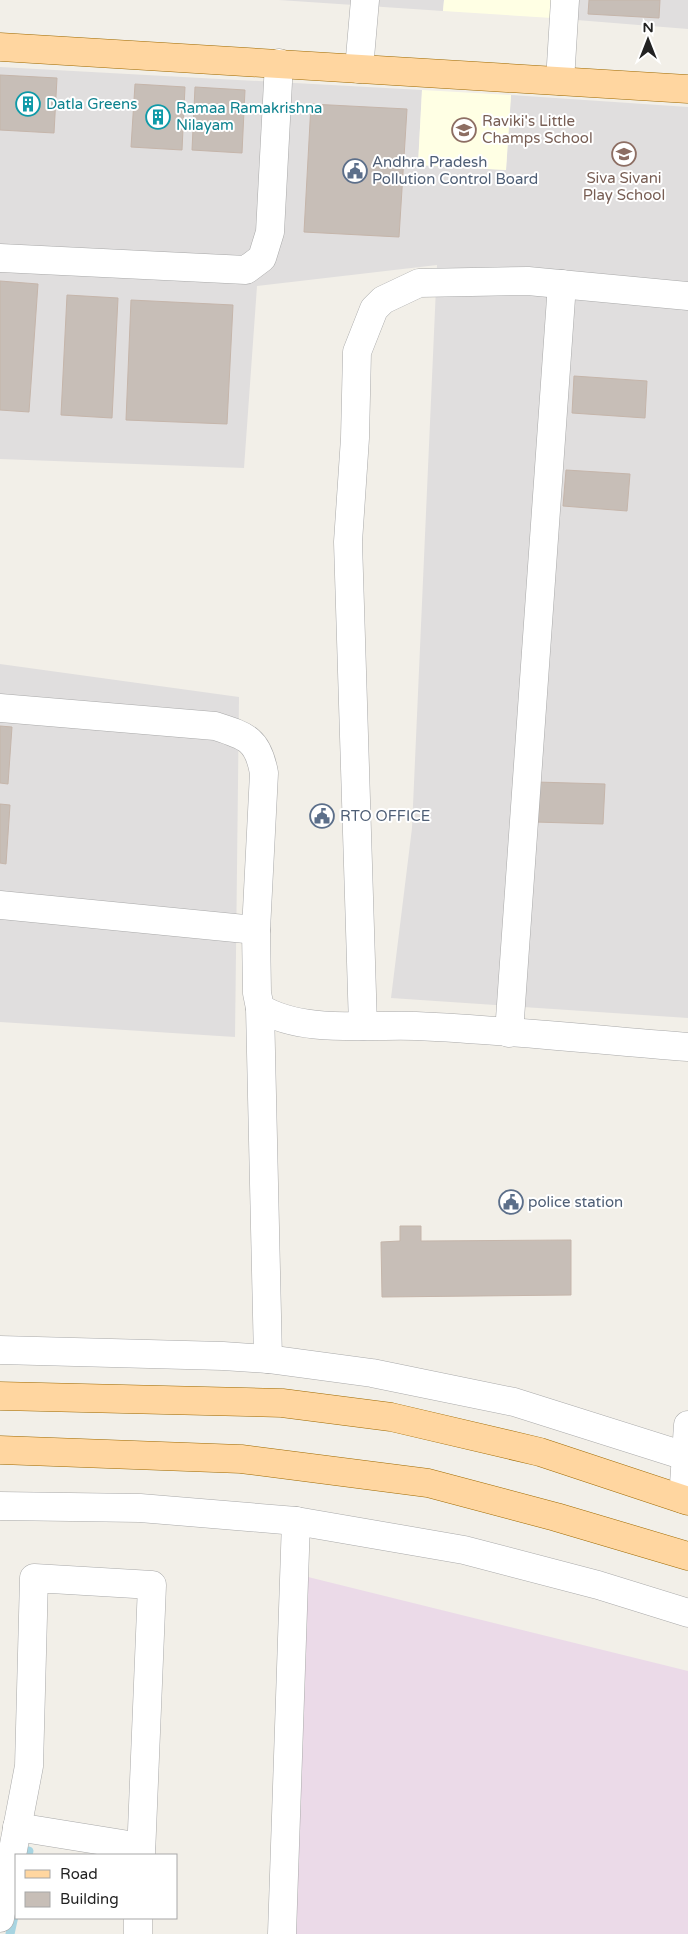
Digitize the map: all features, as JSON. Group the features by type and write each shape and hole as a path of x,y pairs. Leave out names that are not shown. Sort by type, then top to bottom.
{"main road":[{"path":"0,47 688,89"},
{"path":"0,1396 282,1403 391,1418 540,1452 685,1500"},
{"path":"0,1450 241,1459 428,1483 556,1517 688,1556"}],"street":[{"path":"359,69 365,0"},
{"path":"560,81 565,0"},
{"path":"0,258 246,270 262,258 270,232 279,63"},
{"path":"363,1026 348,542 355,438 357,352 374,309 383,300 419,283 528,281 688,296"},
{"path":"509,1033 562,284"},
{"path":"0,708 215,726 242,734 253,742 261,756 264,773 256,930 257,993 260,1008 268,1359"},
{"path":"0,905 256,930"},
{"path":"260,1008 286,1021 363,1026 416,1026 688,1047"},
{"path":"0,1350 268,1359 372,1373 489,1396 687,1456"},
{"path":"685,1500 688,1425"},
{"path":"0,1506 140,1508 296,1521 464,1550 598,1585 688,1614"},
{"path":"282,1934 296,1521"},
{"path":"0,1918 17,1827 29,1766 34,1578 152,1585 141,1851 17,1827"},
{"path":"138,1919 138,1934"}],"shaded area":[{"path":"279,0 444,0 443,11"},
{"path":"444,0 553,0 552,18 443,11"},
{"path":"553,0 688,0 688,29 552,18"},
{"path":"0,67 422,90 418,165 506,170 511,95 688,107 688,1018 391,998 412,828 437,265 257,286 244,468 0,459"},
{"name":"Raviki's Little Champs School","path":"422,90 511,95 506,170 418,165"},
{"path":"0,664 239,697 235,1037 0,1022"},
{"path":"304,1576 688,1671 688,1934 293,1934"}],"building":[{"path":"589,0 660,0 659,18 588,14"},
{"name":"Datla Greens","path":"0,75 57,78 54,133 0,130"},
{"name":"Ramaa Ramakrishna Nilayam","path":"135,84 185,87 182,150 131,147"},
{"path":"195,87 245,90 242,153 192,150"},
{"name":"Andhra Pradesh Pollution Control Board","path":"311,104 407,109 399,237 304,232"},
{"path":"0,281 38,284 29,412 0,410"},
{"path":"67,295 118,298 112,418 61,415"},
{"path":"131,300 233,305 227,424 126,420"},
{"path":"574,376 647,381 645,418 572,413"},
{"path":"566,470 630,474 627,511 563,506"},
{"path":"0,726 12,727 8,784 0,783"},
{"path":"536,782 605,784 603,824 535,822"},
{"path":"0,804 10,805 6,864 0,863"},
{"path":"400,1226 421,1226 421,1241 571,1240 571,1295 382,1297 381,1242 400,1241"}],"waterway":[{"path":"10,1934 15,1912"}],"place":[{"name":"Datla Greens","path":"28,104"},
{"name":"Ramaa Ramakrishna Nilayam","path":"158,117"},
{"name":"Raviki's Little Champs School","path":"464,130"},
{"name":"Siva Sivani Play School","path":"624,154"},
{"name":"Andhra Pradesh Pollution Control Board","path":"355,171"},
{"name":"RTO OFFICE","path":"322,816"},
{"name":"police station","path":"511,1202"}]}
